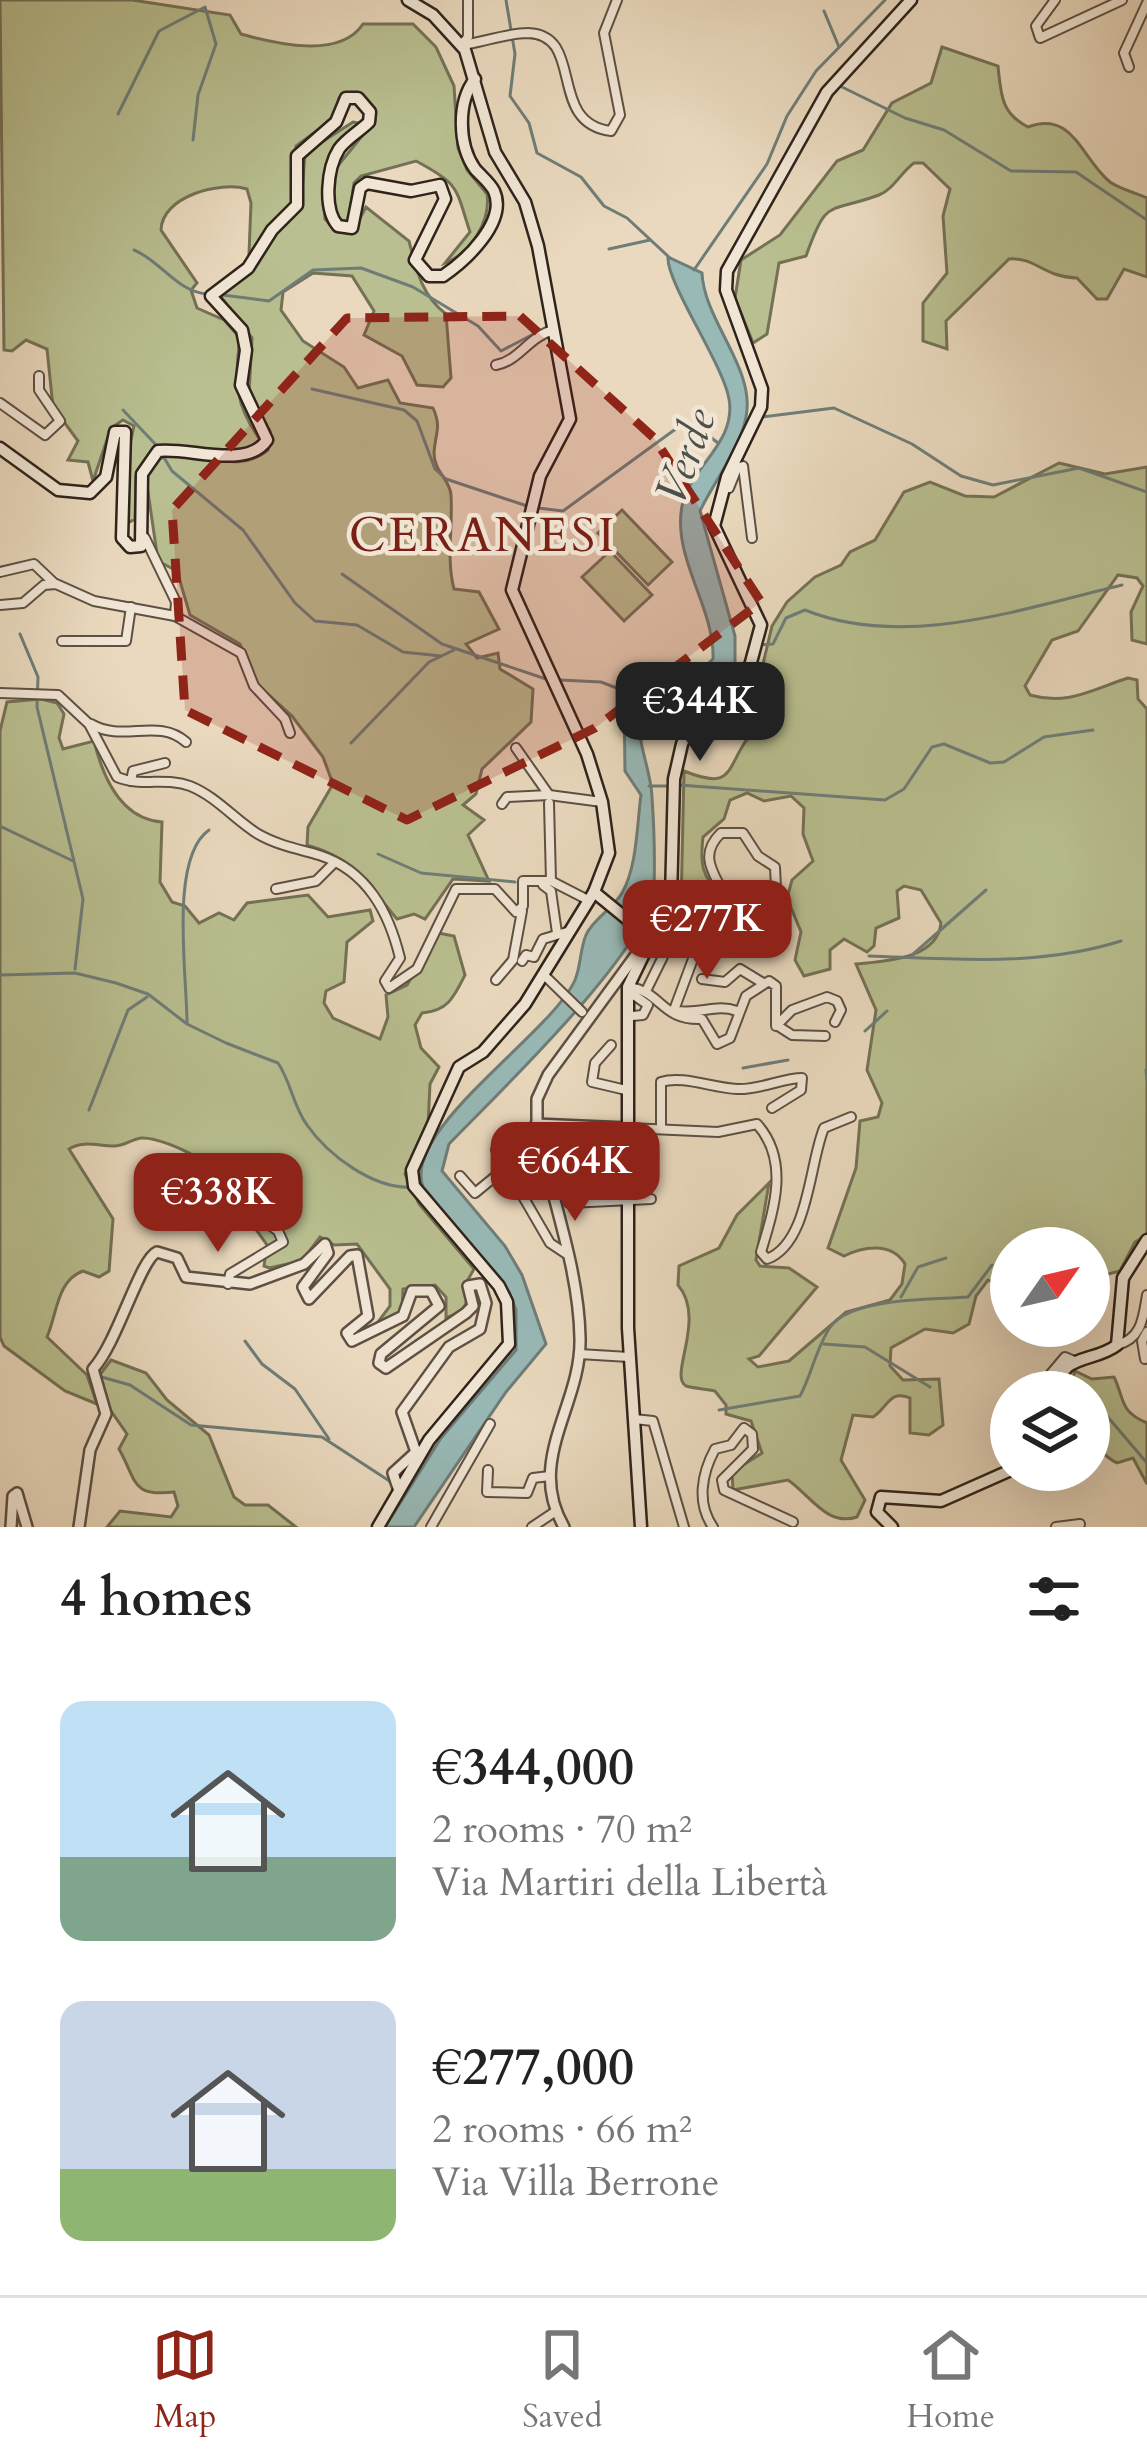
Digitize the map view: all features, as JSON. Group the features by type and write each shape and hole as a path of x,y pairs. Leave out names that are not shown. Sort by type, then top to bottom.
{"main road":[{"path":"378,1527 429,1440 504,1357 510,1340 503,1293 414,1186 412,1170 459,1067 483,1052 545,976 562,933 594,897 610,844 586,754 512,590 540,476 569,428 532,221 495,152 461,46 434,15 408,0"},
{"path":"641,1527 629,1357 628,989 646,935 671,898 674,779 682,744 702,699 741,674 756,656 758,611 720,548 716,517 727,477 761,407 762,389 726,290 727,271 827,92 911,0"},
{"path":"0,451 17,458 58,490 90,493 106,477 115,432 125,432 122,538 133,548 145,538 142,474 158,451 228,455 258,450 267,440 241,386 246,350 242,330 211,296 248,268 272,230 297,205 297,155 336,122 346,98 366,104 369,122 340,148 330,172 331,217 338,226 352,227 360,188 367,183 411,191 440,185 445,199 415,255 421,270 443,276 477,246 495,212 494,190 465,151 463,104 475,79"},
{"path":"594,897 646,935"},
{"path":"1062,1371 1074,1361 1118,1345 1123,1278 1147,1240"},
{"path":"892,1527 877,1512 881,1497 941,1501 990,1482"}],"street":[{"path":"461,46 468,37 468,0"},
{"path":"461,46 532,33 550,41 562,56 572,106 581,119 611,130 620,116 604,33 617,0"},
{"path":"1055,0 1036,26 1040,38 1122,0"},
{"path":"1129,67 1126,44 1147,3"},
{"path":"496,365 512,359 533,336 554,330"},
{"path":"0,403 31,429 45,435 56,430 60,422 39,390 39,376"},
{"path":"716,517 736,468 743,466 752,538"},
{"path":"145,538 176,602 175,616"},
{"path":"0,572 34,564 56,584 94,601 175,616 241,653 254,686 285,719 290,733"},
{"path":"0,605 22,603 44,585 56,584"},
{"path":"62,641 126,641 131,607"},
{"path":"0,693 52,693 89,724 113,735 166,730 186,742"},
{"path":"89,724 112,772 131,781 187,784 233,811 256,832 334,863 385,907 400,958 385,981 389,988 417,969 456,889 495,889 514,911 521,910"},
{"path":"516,748 549,799 551,880"},
{"path":"138,768 165,763"},
{"path":"131,781 138,768"},
{"path":"138,768 144,782"},
{"path":"502,804 507,797 602,802"},
{"path":"646,991 683,916 711,910 726,900 710,872 709,853 721,833 743,833 758,856 775,867 776,889"},
{"path":"276,889 316,881 334,863"},
{"path":"496,980 513,960 521,884 551,880 594,897"},
{"path":"522,962 562,933 550,887 532,881"},
{"path":"703,932 674,1010 702,1013 724,1006 737,1011"},
{"path":"564,1527 550,1477 554,1439 579,1354 565,1253 536,1126 540,1087 646,935"},
{"path":"702,979 725,982 740,969 776,986 773,1019 778,1026 792,1035 825,1036"},
{"path":"545,976 590,1014 616,1012"},
{"path":"628,989 646,991 671,1016 702,1019 717,1044 730,1038 737,1011 763,983"},
{"path":"628,989 648,1005 643,1015 632,1016"},
{"path":"778,1026 792,1010 827,997 838,1001 841,1010 836,1022"},
{"path":"611,1045 595,1063 592,1082 626,1090"},
{"path":"662,1127 661,1082 676,1078 693,1085 737,1089 802,1078 801,1090 772,1108"},
{"path":"520,1136 536,1126 718,1132 748,1124 764,1132 780,1175 761,1252 767,1259 779,1254 794,1228 824,1128 850,1117"},
{"path":"496,1150 550,1243 565,1253"},
{"path":"460,1176 475,1193 508,1166"},
{"path":"228,1284 230,1274 283,1242 232,1182 226,1188 240,1196 241,1217"},
{"path":"567,1186 569,1203 652,1199"},
{"path":"79,1527 90,1450 106,1414 93,1369 111,1348 146,1258 166,1252 177,1258 186,1277 250,1284 304,1264 322,1244 328,1253 302,1290 312,1299 350,1256 357,1256 368,1316 347,1333 352,1341 404,1316 412,1292 431,1291 439,1306 381,1354 379,1363 386,1368 466,1313 473,1306 469,1286 480,1284 486,1303 480,1329 448,1347 402,1412 416,1452 393,1473 398,1489"},
{"path":"1118,1345 1130,1340 1144,1320 1147,1295"},
{"path":"1145,1359 1142,1341 1147,1333"},
{"path":"579,1354 629,1357"},
{"path":"1053,1371 1065,1357 1074,1361"},
{"path":"633,1419 653,1421 684,1527"},
{"path":"430,1527 490,1424"},
{"path":"713,1527 702,1508 705,1468 715,1449 730,1445 744,1428 752,1434 753,1449 722,1480 724,1490 793,1522"},
{"path":"488,1470 488,1492 526,1493 533,1478 550,1477"},
{"path":"970,1486 990,1477"},
{"path":"11,1527 17,1493 27,1527"},
{"path":"532,1527 556,1511"},
{"path":"1056,1527 1080,1524"}],"highlighted area":[{"path":"520,316 654,438 761,602 595,728 407,820 185,710 172,510 347,318"}],"green space":[{"path":"0,0 132,0 230,15 241,34 307,46 339,42 363,24 413,24 436,47 454,86 458,148 467,170 487,194 486,214 477,235 445,263 470,232 454,189 416,161 361,176 354,183 348,224 335,218 332,173 375,120 367,102 354,93 339,98 334,118 296,146 292,206 249,254 247,189 208,189 171,208 161,230 197,283 191,290 197,308 224,320 240,338 238,392 261,441 257,449 226,452 154,447 136,477 135,519 128,523 126,462 134,426 123,420 111,428 93,481 88,462 68,460 78,441 53,407 47,349 26,340 12,351 4,350"},
{"path":"942,47 998,66 1002,94 1012,116 1028,127 1043,123 1066,131 1110,182 1147,198 1147,277 1124,269 1107,299 1097,299 1077,278 1009,259 946,321 947,349 923,341 923,303 947,273 943,216 950,189 923,163 914,163 884,193 831,210 819,224 806,256 779,263 767,334 753,343 735,298 741,260 780,235 837,161 863,150 892,103 931,83"},
{"path":"358,123 330,162 325,219 338,232 352,233 366,207 409,241 425,290 446,314 451,378 443,387 417,385 402,356 364,335 374,311 352,276 313,273 283,292 281,310 303,341 344,367 358,388 388,380 400,403 433,408 438,426 435,460 451,495 454,589 479,592 499,629 466,644 477,658 498,653 500,669 533,689 531,722 482,769 476,794 463,805 484,820 468,835 489,881 453,879 425,919 414,914 397,919 350,865 307,845 308,827 333,784 323,757 292,716 258,685 240,644 190,615 177,571 158,561 146,478 153,461 167,457 241,461 268,450 270,431 249,395 252,338 218,293 301,208 305,153"},
{"path":"1059,463 1105,474 1147,467 1147,644 1132,640 1131,612 1143,586 1137,578 1118,575 1078,631 1052,640 1025,686 1030,695 1056,699 1128,678 1137,680 1138,699 1147,709 1147,1235 1135,1242 1120,1271 1110,1274 1110,1227 990,1227 990,1281 976,1296 969,1324 953,1333 925,1329 891,1348 890,1366 903,1380 939,1379 943,1425 929,1435 910,1433 910,1398 903,1396 893,1398 873,1417 853,1415 841,1460 865,1500 857,1517 837,1518 788,1480 733,1490 732,1472 762,1453 751,1421 726,1414 726,1405 715,1391 686,1386 682,1380 689,1314 678,1285 679,1266 719,1248 737,1215 769,1183 756,1260 760,1266 789,1268 817,1287 759,1356 749,1359 758,1367 789,1361 846,1312 890,1300 902,1284 905,1264 899,1257 885,1249 844,1256 828,1248 856,1168 860,1121 878,1117 882,1103 867,1070 876,1010 856,964 920,951 930,945 941,923 921,890 904,886 897,891 899,918 876,928 874,946 867,952 844,939 830,950 830,969 804,976 795,960 801,932 787,898 792,880 813,861 803,834 804,808 791,796 764,801 747,793 730,800 724,819 703,837 704,869 723,895 720,903 681,908 684,771 711,779 725,775 748,739 769,723 765,695 710,708 750,682 763,664 772,626 787,602 815,577 841,565 850,552 875,540 904,492 930,482 965,496 994,497"},
{"path":"622,510 672,562 648,585 598,533"},
{"path":"610,551 652,595 624,621 582,577"},
{"path":"41,699 57,703 64,714 59,738 63,749 94,741 109,782 125,805 162,822 160,882 172,902 185,906 199,923 219,913 234,920 247,903 308,895 328,917 370,910 373,921 347,942 344,982 326,991 324,1003 333,1018 380,1039 388,1017 386,995 407,985 438,933 454,936 465,975 449,1002 422,1013 415,1025 421,1048 439,1067 430,1084 428,1126 405,1174 419,1204 474,1269 466,1283 467,1301 458,1312 446,1318 446,1297 435,1285 403,1289 402,1313 375,1326 390,1306 390,1289 357,1244 334,1245 320,1237 302,1261 264,1266 267,1245 250,1221 253,1201 246,1192 185,1151 141,1138 118,1146 85,1144 69,1149 113,1219 109,1271 99,1277 83,1271 74,1275 59,1299 47,1337 87,1375 97,1404 65,1391 4,1346 0,1337 0,731 7,702"},
{"path":"111,1360 146,1373 167,1400 209,1435 234,1497 245,1505 268,1505 296,1527 107,1527 120,1511 171,1517 178,1506 174,1492 142,1489 119,1449 127,1434 109,1408 99,1376"},
{"path":"1110,1377 1114,1377 1127,1409 1147,1423 1147,1484 1133,1458 1117,1463 1110,1459"}],"water":[{"path":"668,257 702,273 711,309 737,363 747,399 738,441 700,511 735,636 735,667 713,683 640,716 654,831 654,888 646,914 600,983 449,1144 442,1171 505,1246 522,1275 546,1344 506,1392 414,1527 385,1527 441,1438 516,1350 516,1310 509,1292 423,1187 422,1164 455,1110 561,1002 575,980 586,935 627,883 641,795 625,771 624,693 646,682 694,671 713,659 708,621 683,545 682,506 693,479 726,429 729,399 676,285"}],"waterway":[{"path":"506,0 515,54 510,96 529,123 537,153 581,177 604,206 627,218 670,258"},
{"name":"Verde","path":"694,270 767,164 787,116 816,71 885,0"},
{"path":"118,114 159,31 205,7 216,44 198,95 193,140"},
{"path":"824,11 839,47"},
{"path":"838,85 905,118 944,130 1011,171 1076,172 1147,220"},
{"path":"609,249 650,240"},
{"path":"134,250 187,288 207,294"},
{"path":"223,295 269,301 313,270 361,268 413,287 478,326 501,351 547,327"},
{"path":"312,389 404,410 417,421 435,469 446,479 527,506"},
{"path":"762,417 834,408 912,444 961,476 993,485 1079,468 1147,492"},
{"path":"123,410 159,448"},
{"path":"538,508 563,511 677,428 699,428 718,443"},
{"path":"163,456 172,471 243,530 295,603 315,621 357,625 403,652 441,656"},
{"path":"342,574 442,644 546,679"},
{"path":"759,645 773,644 786,618 805,610 843,621 922,626 1004,614 1122,585"},
{"path":"20,634 38,677 37,707 83,899 75,969"},
{"path":"351,743 429,662 454,650"},
{"path":"560,680 601,682 627,692"},
{"path":"679,785 885,800 904,789 932,747 944,744 990,763 1004,762 1044,737 1093,730"},
{"path":"649,786 670,786"},
{"path":"0,826 73,861"},
{"path":"187,1023 184,891 197,844 209,830"},
{"path":"378,854 421,873 515,882"},
{"path":"911,956 986,890"},
{"path":"869,956 1027,958 1121,941"},
{"path":"0,975 75,973 148,994 187,1024 278,1063 302,1118 327,1148 368,1177 413,1187"},
{"path":"89,1110 128,1010 147,997"},
{"path":"865,1031 887,1011"},
{"path":"743,1068 788,1060"},
{"path":"1146,1070 1147,1078"},
{"path":"901,1297 918,1267 946,1258"},
{"path":"719,1410 800,1396 826,1334 842,1317 875,1305 968,1297 990,1268"},
{"path":"245,1341 262,1364 295,1389 329,1439"},
{"path":"824,1344 865,1347 930,1387"},
{"path":"98,1376 130,1385 191,1425 322,1437 394,1484"},
{"path":"1110,1420 1147,1463"}],"district":[{"name":"CERANESI","path":"483,534"}]}
